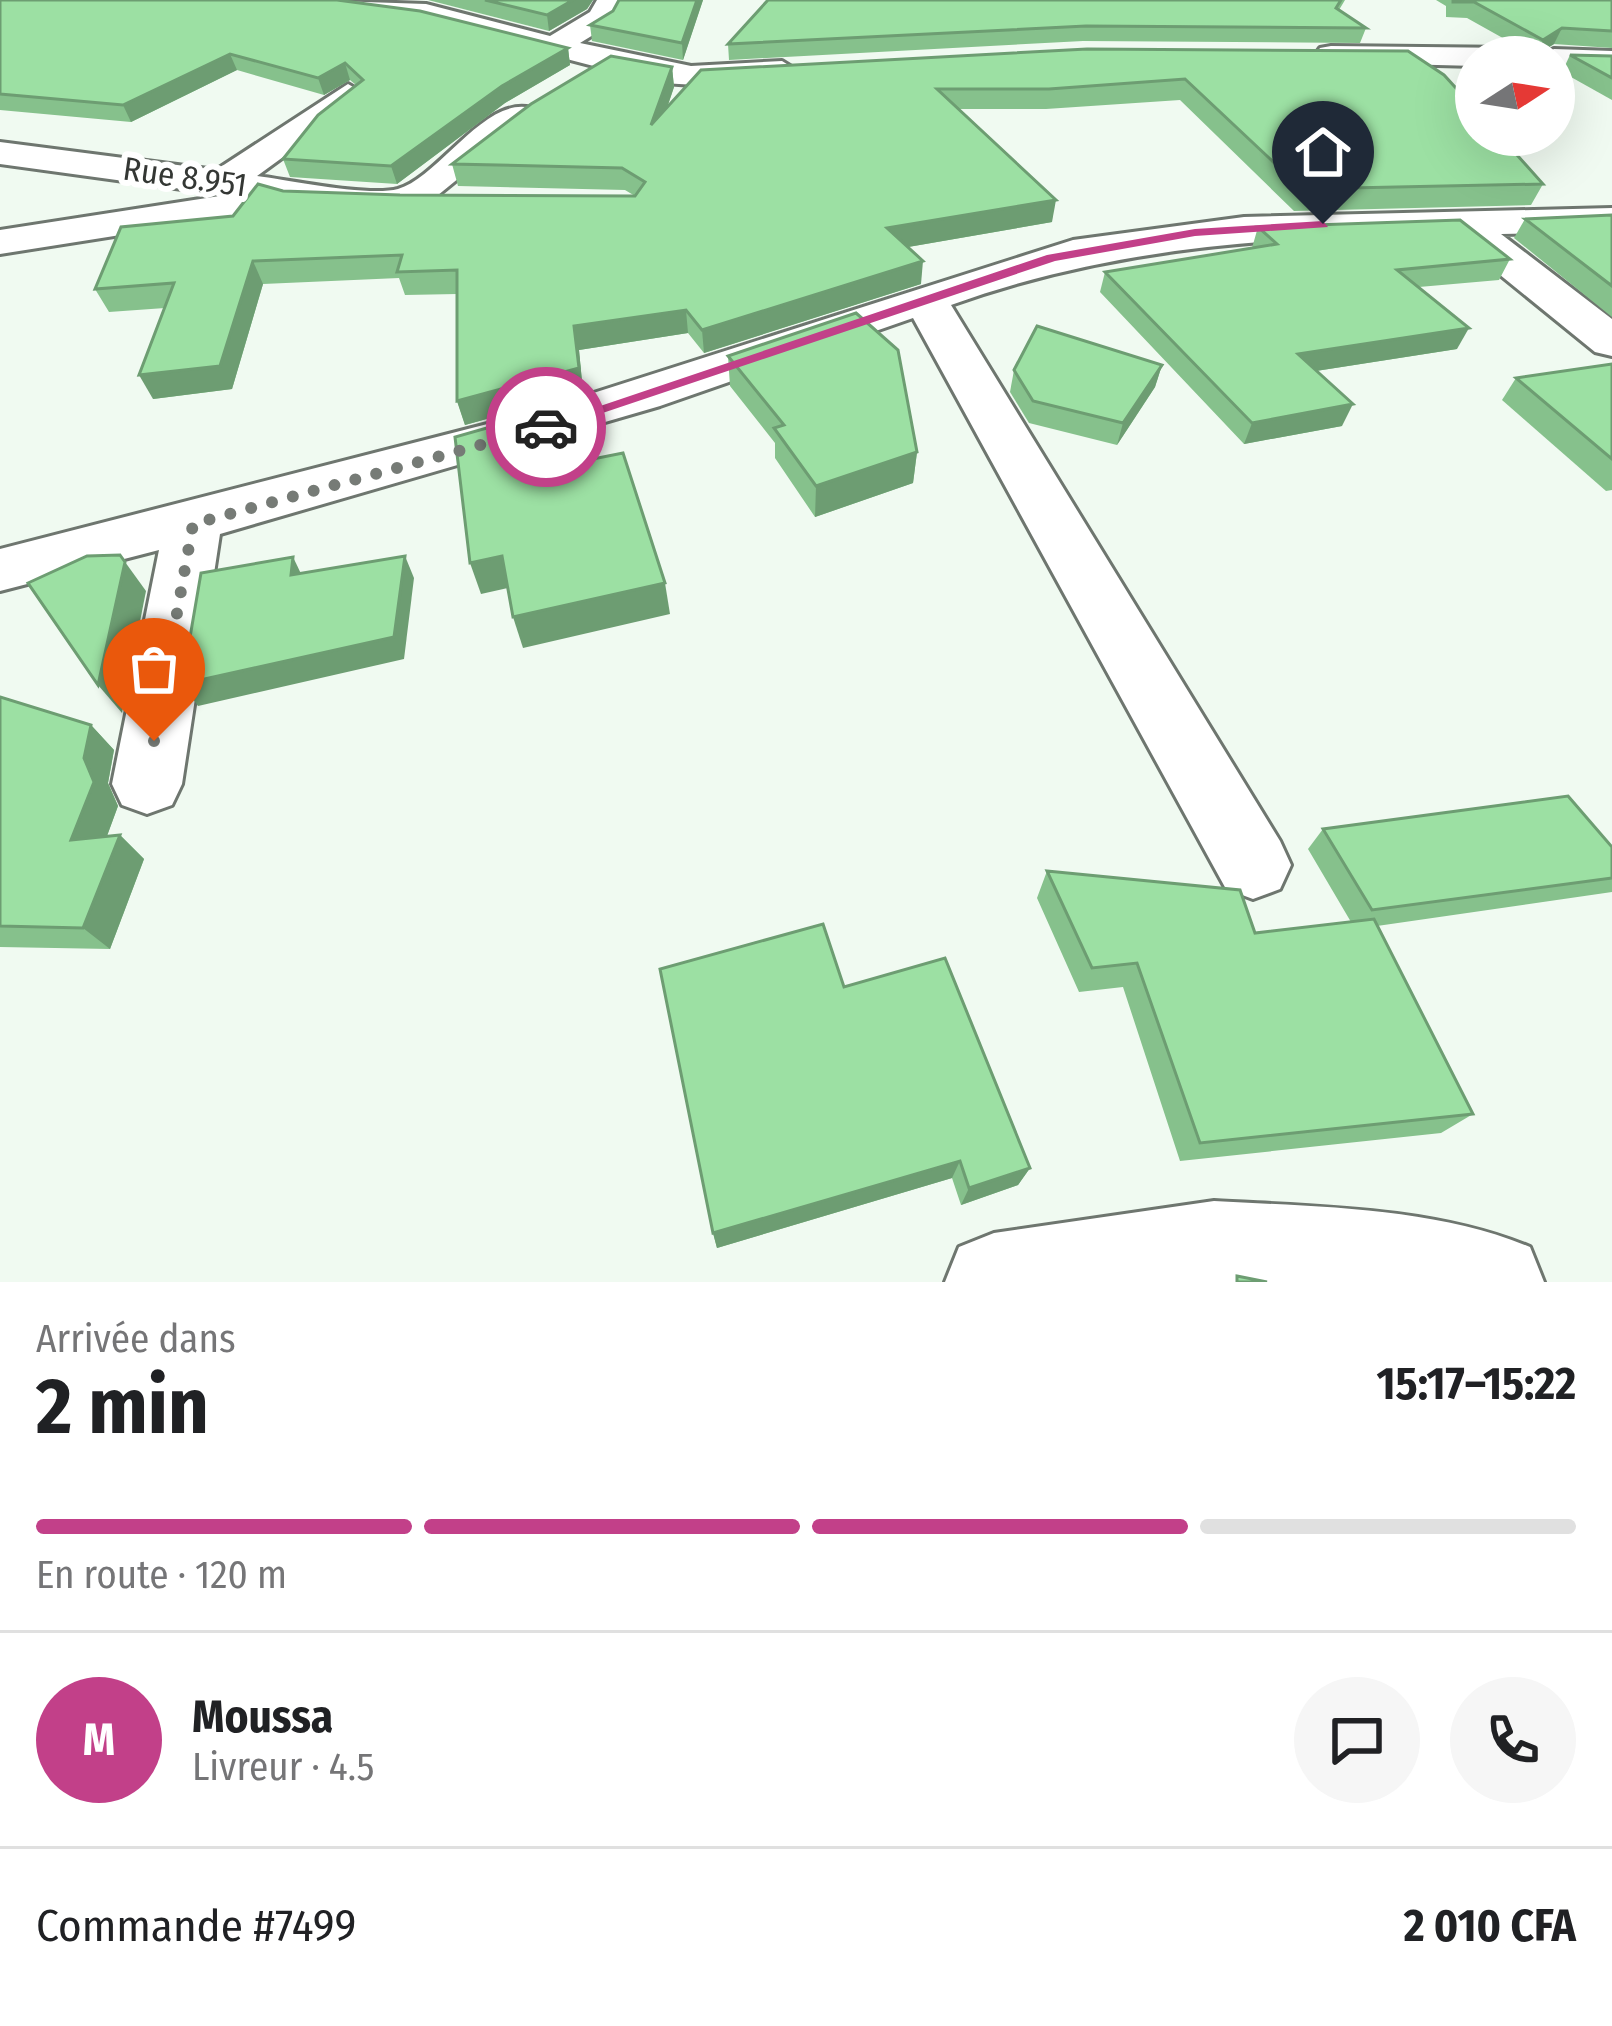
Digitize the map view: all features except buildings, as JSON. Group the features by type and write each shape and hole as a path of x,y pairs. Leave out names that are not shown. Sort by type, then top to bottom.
{"street":[{"path":"319,0 426,13 608,60 691,76 819,69"},
{"path":"555,46 601,19 611,0"},
{"path":"1292,55 1455,56"},
{"path":"1575,59 1612,60"},
{"path":"407,201 608,60"},
{"path":"224,182 348,94"},
{"name":"Rue 8.951","path":"0,152 293,192 292,196 472,202"},
{"path":"0,242 292,196"},
{"path":"0,570 454,455 1052,258 1119,243 1323,224 1612,220"},
{"path":"1460,223 1612,343"},
{"path":"926,301 1252,865"},
{"path":"147,784 193,524"},
{"path":"994,1282 1214,1249 1354,1258 1495,1282"}],"way so far":[{"path":"154,741 193,524 546,427"}],"route":[{"path":"546,427 790,350 1052,258 1195,232 1323,224"}]}
